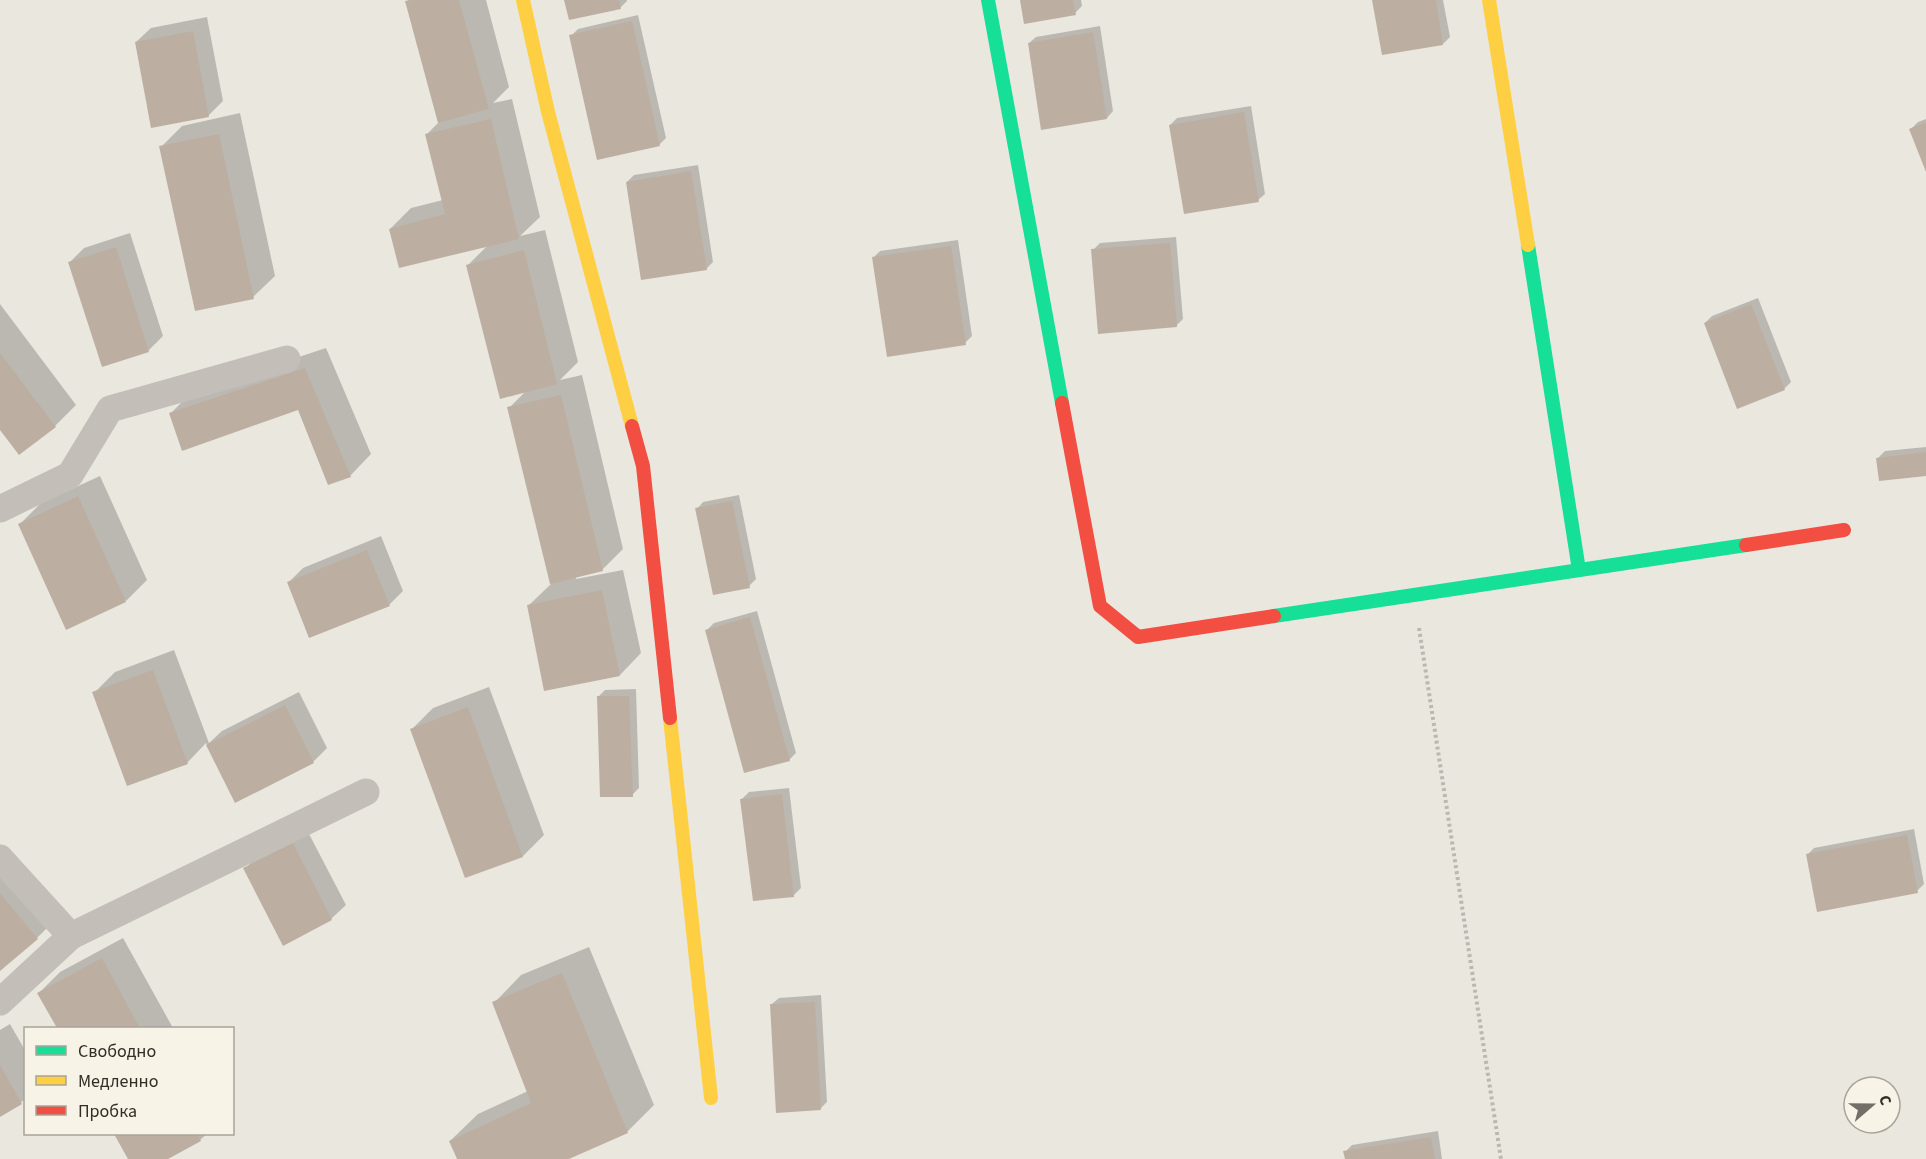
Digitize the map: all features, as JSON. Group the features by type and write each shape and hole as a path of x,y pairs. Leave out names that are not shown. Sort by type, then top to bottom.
{"street":[{"path":"523,0 548,112 643,466 711,1098"},
{"path":"988,0 1100,606 1138,637 1844,530"},
{"path":"1489,0 1579,570"},
{"path":"0,509 70,475 110,409 287,359"},
{"path":"0,1002 71,936 366,792"},
{"path":"0,858 71,936"}],"path":[{"path":"1414,595 1501,1159"}],"building":[{"path":"459,0 489,109 438,123 405,1"},
{"path":"564,0 619,0 621,9 569,20"},
{"path":"1020,0 1073,0 1076,15 1024,24"},
{"path":"1372,0 1436,0 1443,45 1382,55"},
{"path":"632,21 660,146 597,160 569,35"},
{"path":"193,31 209,117 151,128 135,42"},
{"path":"1093,32 1107,119 1041,130 1028,43"},
{"path":"1244,112 1259,202 1184,214 1169,125"},
{"path":"491,119 519,239 399,268 389,229 445,214 425,134"},
{"path":"1926,122 1926,172 1909,129"},
{"path":"219,134 254,299 195,311 159,146"},
{"path":"691,171 707,270 641,280 626,182"},
{"path":"1170,243 1177,327 1098,334 1091,249"},
{"path":"951,246 966,345 887,357 872,257"},
{"path":"116,247 149,352 102,367 68,262"},
{"path":"524,250 557,384 500,399 466,265"},
{"path":"1751,304 1785,390 1737,409 1704,323"},
{"path":"0,353 56,427 19,455 0,430"},
{"path":"305,368 351,477 328,485 298,410 182,451 169,413"},
{"path":"561,395 603,571 550,584 507,407"},
{"path":"1926,452 1926,476 1879,481 1876,458"},
{"path":"78,496 126,602 66,630 18,524"},
{"path":"732,501 750,588 713,595 695,508"},
{"path":"367,550 390,606 309,638 287,582"},
{"path":"602,590 620,676 544,691 527,605"},
{"path":"750,617 790,761 744,773 705,630"},
{"path":"153,670 188,764 127,786 92,692"},
{"path":"597,696 629,696 633,797 600,797"},
{"path":"285,705 314,763 235,803 206,745"},
{"path":"468,707 523,857 465,878 410,729"},
{"path":"782,794 794,897 753,901 740,799"},
{"path":"1907,835 1918,893 1817,912 1806,854"},
{"path":"293,843 332,920 283,946 243,868"},
{"path":"0,893 38,939 0,971"},
{"path":"102,958 139,1027 56,1027 37,993"},
{"path":"562,973 628,1133 569,1159 457,1159 449,1141 531,1103 492,1002"},
{"path":"815,1002 821,1110 776,1113 770,1004"},
{"path":"0,1065 22,1104 0,1117"},
{"path":"115,1135 198,1135 201,1141 168,1159 128,1159"},
{"path":"1431,1137 1435,1159 1345,1159 1343,1151"}],"traffic: fast":[{"path":"988,0 1062,403"},
{"path":"1528,245 1579,570"},
{"path":"1274,616 1746,545"}],"traffic: slow":[{"path":"523,0 548,112 632,426"},
{"path":"1489,0 1528,245"},
{"path":"670,718 711,1098"}],"traffic: jam":[{"path":"1062,403 1100,606 1138,637 1274,616"},
{"path":"632,426 643,466 670,718"},
{"path":"1746,545 1844,530"}]}
